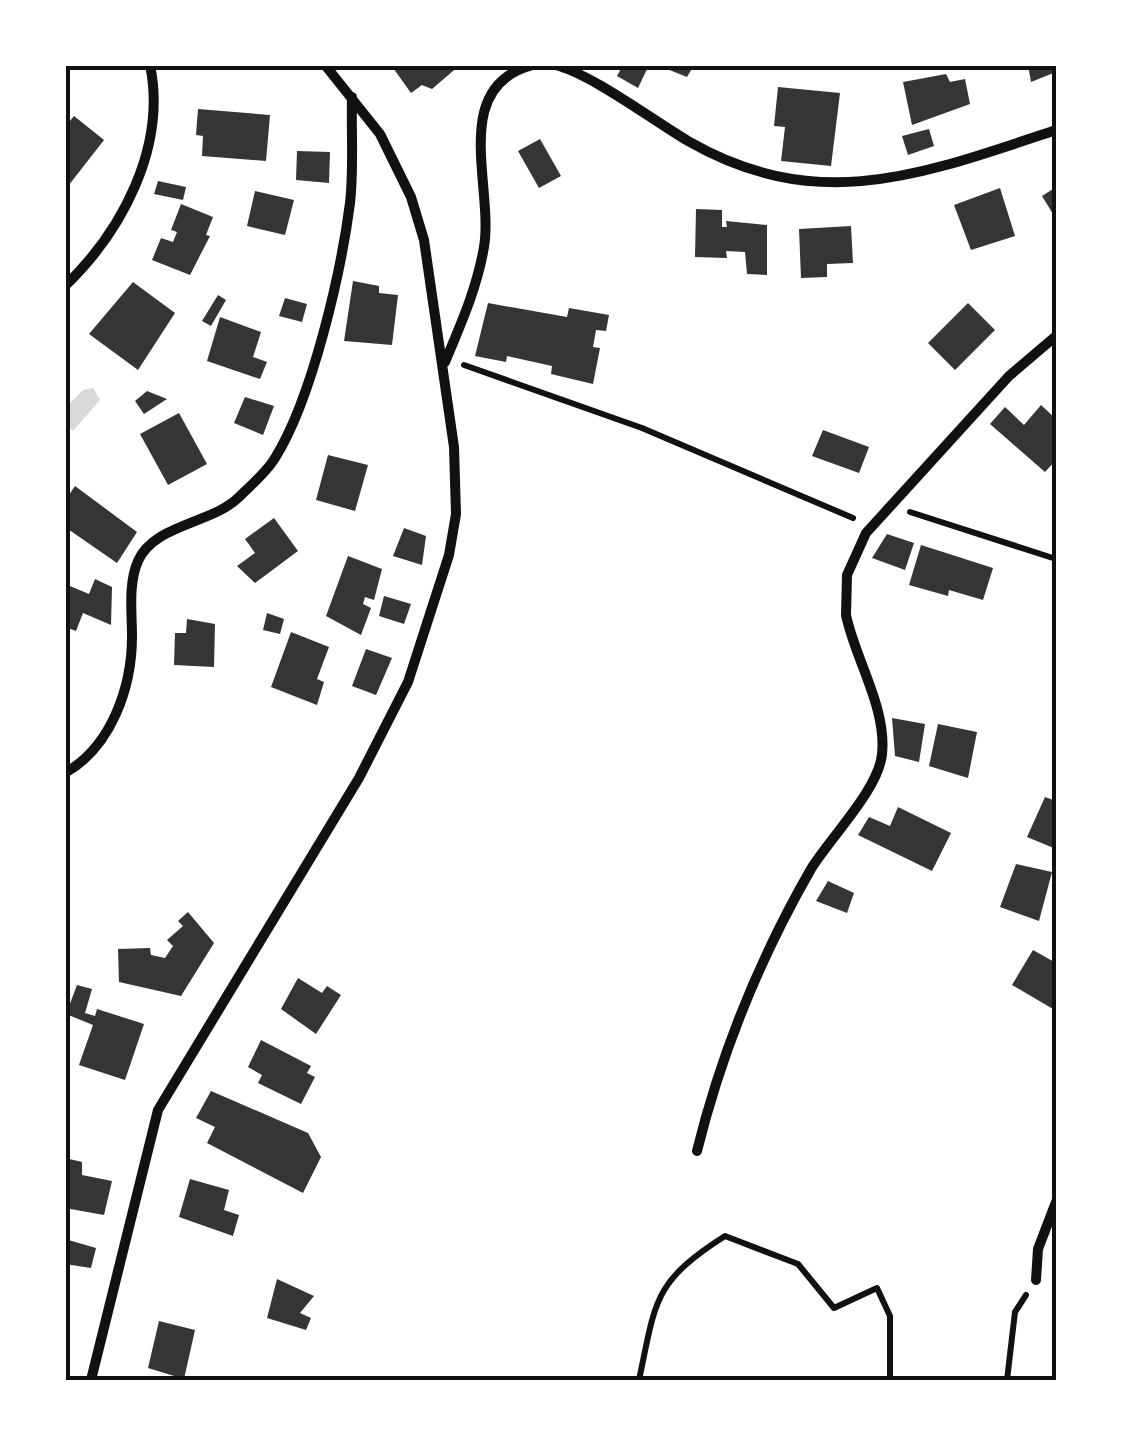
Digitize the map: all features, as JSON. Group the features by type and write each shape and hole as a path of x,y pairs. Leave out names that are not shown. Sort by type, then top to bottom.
{"street":[{"path":"65,286 123,218 142,169 152,104 150,65"},
{"path":"91,1380 158,1110 359,778 408,682 438,601 456,514 434,285 411,198 380,134 325,65"},
{"path":"444,363 475,290 485,242 482,116 493,88 508,75 532,65"},
{"path":"556,65 733,165 773,178 856,182 891,177 1056,130"},
{"path":"65,774 82,764 109,730 125,690 132,643 132,582 142,553 167,535 229,507 275,458 286,433 332,296 350,202 352,96"},
{"path":"697,1151 752,988 812,869 875,777 882,756 882,734 843,596 852,556 889,505 1009,376 1056,336"},
{"path":"1036,1280 1038,1249 1056,1202"}],"path":[{"path":"444,363 474,366 642,428 872,526"},
{"path":"889,505 1056,559"},
{"path":"639,1380 656,1298 680,1264 725,1236 798,1264 834,1308 877,1288 890,1316 890,1380"},
{"path":"1008,1380 1015,1312 1036,1280"}],"shaded area":[{"path":"93,388 100,400 73,431 65,423 65,408 83,390"}],"building":[{"path":"391,65 460,65 432,89 422,85 411,93"},
{"path":"623,65 649,65 638,88 617,76"},
{"path":"657,65 694,65 687,77"},
{"path":"1028,65 1056,65 1056,72 1031,82"},
{"path":"946,74 950,82 965,79 970,104 912,125 903,82"},
{"path":"778,87 840,93 831,166 781,161 785,127 774,126"},
{"path":"198,109 270,115 266,161 202,156 203,136 196,135"},
{"path":"74,116 104,140 65,190 65,127"},
{"path":"929,129 934,146 908,155 902,136"},
{"path":"540,139 561,176 539,188 518,151"},
{"path":"297,151 330,152 329,183 296,180"},
{"path":"158,181 186,187 183,200 154,194"},
{"path":"1056,187 1056,219 1042,196"},
{"path":"1000,188 1015,236 971,250 954,205"},
{"path":"255,191 294,200 285,235 247,226"},
{"path":"181,204 213,217 206,235 210,236 190,275 152,260 161,238 173,242 177,232 171,230"},
{"path":"696,209 722,210 722,227 727,227 726,221 767,225 767,275 747,274 745,252 726,251 727,258 695,257"},
{"path":"851,226 853,263 827,264 827,277 801,278 799,229"},
{"path":"353,281 379,286 379,293 398,295 392,345 344,341"},
{"path":"133,282 175,313 138,370 89,334"},
{"path":"218,295 226,300 211,326 202,321"},
{"path":"285,298 307,304 302,322 279,316"},
{"path":"488,303 567,317 569,308 609,315 606,331 596,330 593,347 600,348 593,384 551,374 552,366 507,356 506,362 475,356"},
{"path":"968,303 995,330 955,370 928,343"},
{"path":"220,317 261,332 253,357 267,362 260,379 207,361"},
{"path":"147,391 167,399 144,414 135,401"},
{"path":"245,397 274,406 263,435 234,423"},
{"path":"1041,405 1056,419 1056,460 1045,472 990,424 1005,407 1024,425"},
{"path":"179,413 207,464 168,485 140,434"},
{"path":"823,430 869,447 859,473 812,456"},
{"path":"328,455 368,465 355,511 316,500"},
{"path":"75,486 137,532 117,563 65,527 65,501"},
{"path":"274,518 298,551 255,583 237,566 255,553 245,539"},
{"path":"404,528 426,536 422,565 393,556"},
{"path":"887,534 914,543 905,570 872,558"},
{"path":"921,545 993,568 983,600 949,590 948,596 909,585"},
{"path":"348,556 382,569 374,600 365,597 363,604 371,608 361,635 326,616"},
{"path":"95,579 112,587 111,625 83,613 76,631 65,627 65,584 89,594"},
{"path":"384,596 411,604 404,624 379,616"},
{"path":"267,613 284,619 280,634 263,630"},
{"path":"187,619 215,624 214,667 174,665 175,633 186,633"},
{"path":"291,632 329,647 317,679 324,682 317,705 271,687"},
{"path":"366,649 392,658 376,695 352,686"},
{"path":"892,718 925,724 919,762 895,756"},
{"path":"938,724 977,732 968,778 929,766"},
{"path":"1045,797 1056,801 1056,849 1027,837"},
{"path":"898,807 951,833 932,871 858,835 869,817 890,826"},
{"path":"1016,864 1052,872 1039,921 1000,907"},
{"path":"828,881 854,893 847,913 816,901"},
{"path":"188,912 214,943 181,996 119,982 118,949 150,948 151,955 165,958 173,946 167,940 183,926 178,921"},
{"path":"1033,950 1056,963 1053,1009 1012,985"},
{"path":"298,978 322,993 327,986 341,995 316,1034 281,1009"},
{"path":"77,985 92,989 85,1013 95,1016 97,1009 144,1024 125,1080 79,1065 93,1025 66,1014"},
{"path":"261,1040 311,1066 307,1073 315,1077 301,1104 258,1083 262,1075 248,1067"},
{"path":"211,1091 308,1133 321,1157 303,1193 207,1143 215,1127 196,1118"},
{"path":"65,1158 82,1162 82,1175 112,1181 104,1215 65,1208"},
{"path":"190,1179 229,1190 224,1210 239,1215 233,1236 179,1217"},
{"path":"65,1239 96,1248 91,1268 65,1264"},
{"path":"277,1279 314,1296 300,1313 311,1318 306,1330 267,1318"},
{"path":"159,1321 195,1330 184,1379 148,1368"}]}
